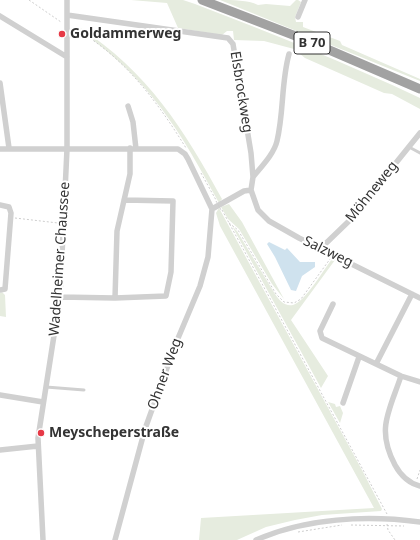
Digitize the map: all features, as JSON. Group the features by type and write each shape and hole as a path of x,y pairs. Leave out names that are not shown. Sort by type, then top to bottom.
{"highway":[{"name":"B 70","path":"202,0 313,43 420,89"}],"street":[{"name":"Wadelheimer Chaussee","path":"43,540 38,446 45,387 60,297 67,149 67,0"},
{"path":"298,16 305,0"},
{"name":"Elsbrockweg","path":"67,15 228,38 233,44 251,153 253,177 251,190"},
{"path":"0,16 67,57"},
{"path":"253,177 277,142 285,70 289,54"},
{"path":"0,83 9,148"},
{"path":"115,298 117,231 130,174 133,148 132,118 128,106"},
{"name":"Möhneweg","path":"321,248 349,221 420,133"},
{"path":"0,148 178,149 185,154 212,208 244,191 251,190"},
{"name":"Salzweg","path":"251,190 258,210 269,221 299,238 335,254 420,298"},
{"path":"60,297 115,298 166,296 171,272 173,201 124,200"},
{"path":"0,205 9,207 11,218 5,289 0,290"},
{"name":"Ohner Weg","path":"115,540 145,429 176,343 200,286 208,257 212,208"},
{"path":"376,364 412,294"},
{"path":"333,304 320,331 322,338 401,376 420,382"},
{"path":"342,403 359,357"},
{"path":"401,376 387,418 384,435 388,451 397,469 404,478 417,485"},
{"path":"0,395 43,402"},
{"path":"0,450 38,446"},
{"path":"256,540 293,527 331,521 386,519 420,522"}],"lane":[{"path":"408,147 420,153"},
{"path":"45,387 84,390"}],"path":[{"path":"29,0 67,26 74,29 120,63 144,87 189,151"},
{"path":"199,169 382,506"},
{"path":"11,218 64,224"},
{"path":"228,221 238,230 276,294 284,302 294,303 301,299 335,254"},
{"path":"417,485 420,470"},
{"path":"296,532 347,525 408,526"},
{"path":"393,536 395,540"}],"shaded area":[{"path":"131,0 183,0 195,4 308,49 420,98 420,109 392,94 384,93 305,58 294,49 264,41 234,40 233,31 227,31 222,35 178,28 167,3"},
{"path":"220,0 245,1 258,5 266,4 290,6 298,0 301,2 295,17 296,22 303,22 303,27 340,41 342,45 420,79 420,81"},
{"path":"79,27 103,44 125,63 145,83 162,104 208,173 222,199 219,203 177,130 161,108 145,88 126,69 106,50 82,32"},
{"path":"229,204 242,222 284,299 272,284 239,229 228,219 221,207"},
{"path":"219,208 362,470 382,509 381,511 322,515 295,520 266,527 237,540 199,540 201,518 374,508 220,226 216,213"},
{"path":"232,226 237,231 277,296 287,305 298,303 314,285 332,259 335,260 291,320 328,376 321,388"},
{"path":"2,292 5,295 6,317 0,316 0,293"},
{"path":"328,402 335,404 336,407 340,406 343,413 340,423"}],"water":[{"path":"269,242 285,250 287,248 300,262 315,262 315,267 302,276 296,291 291,290 267,244"}],"place":[{"name":"Goldammerweg","path":"62,34"},
{"name":"Meyscheperstraße","path":"41,433"}]}
